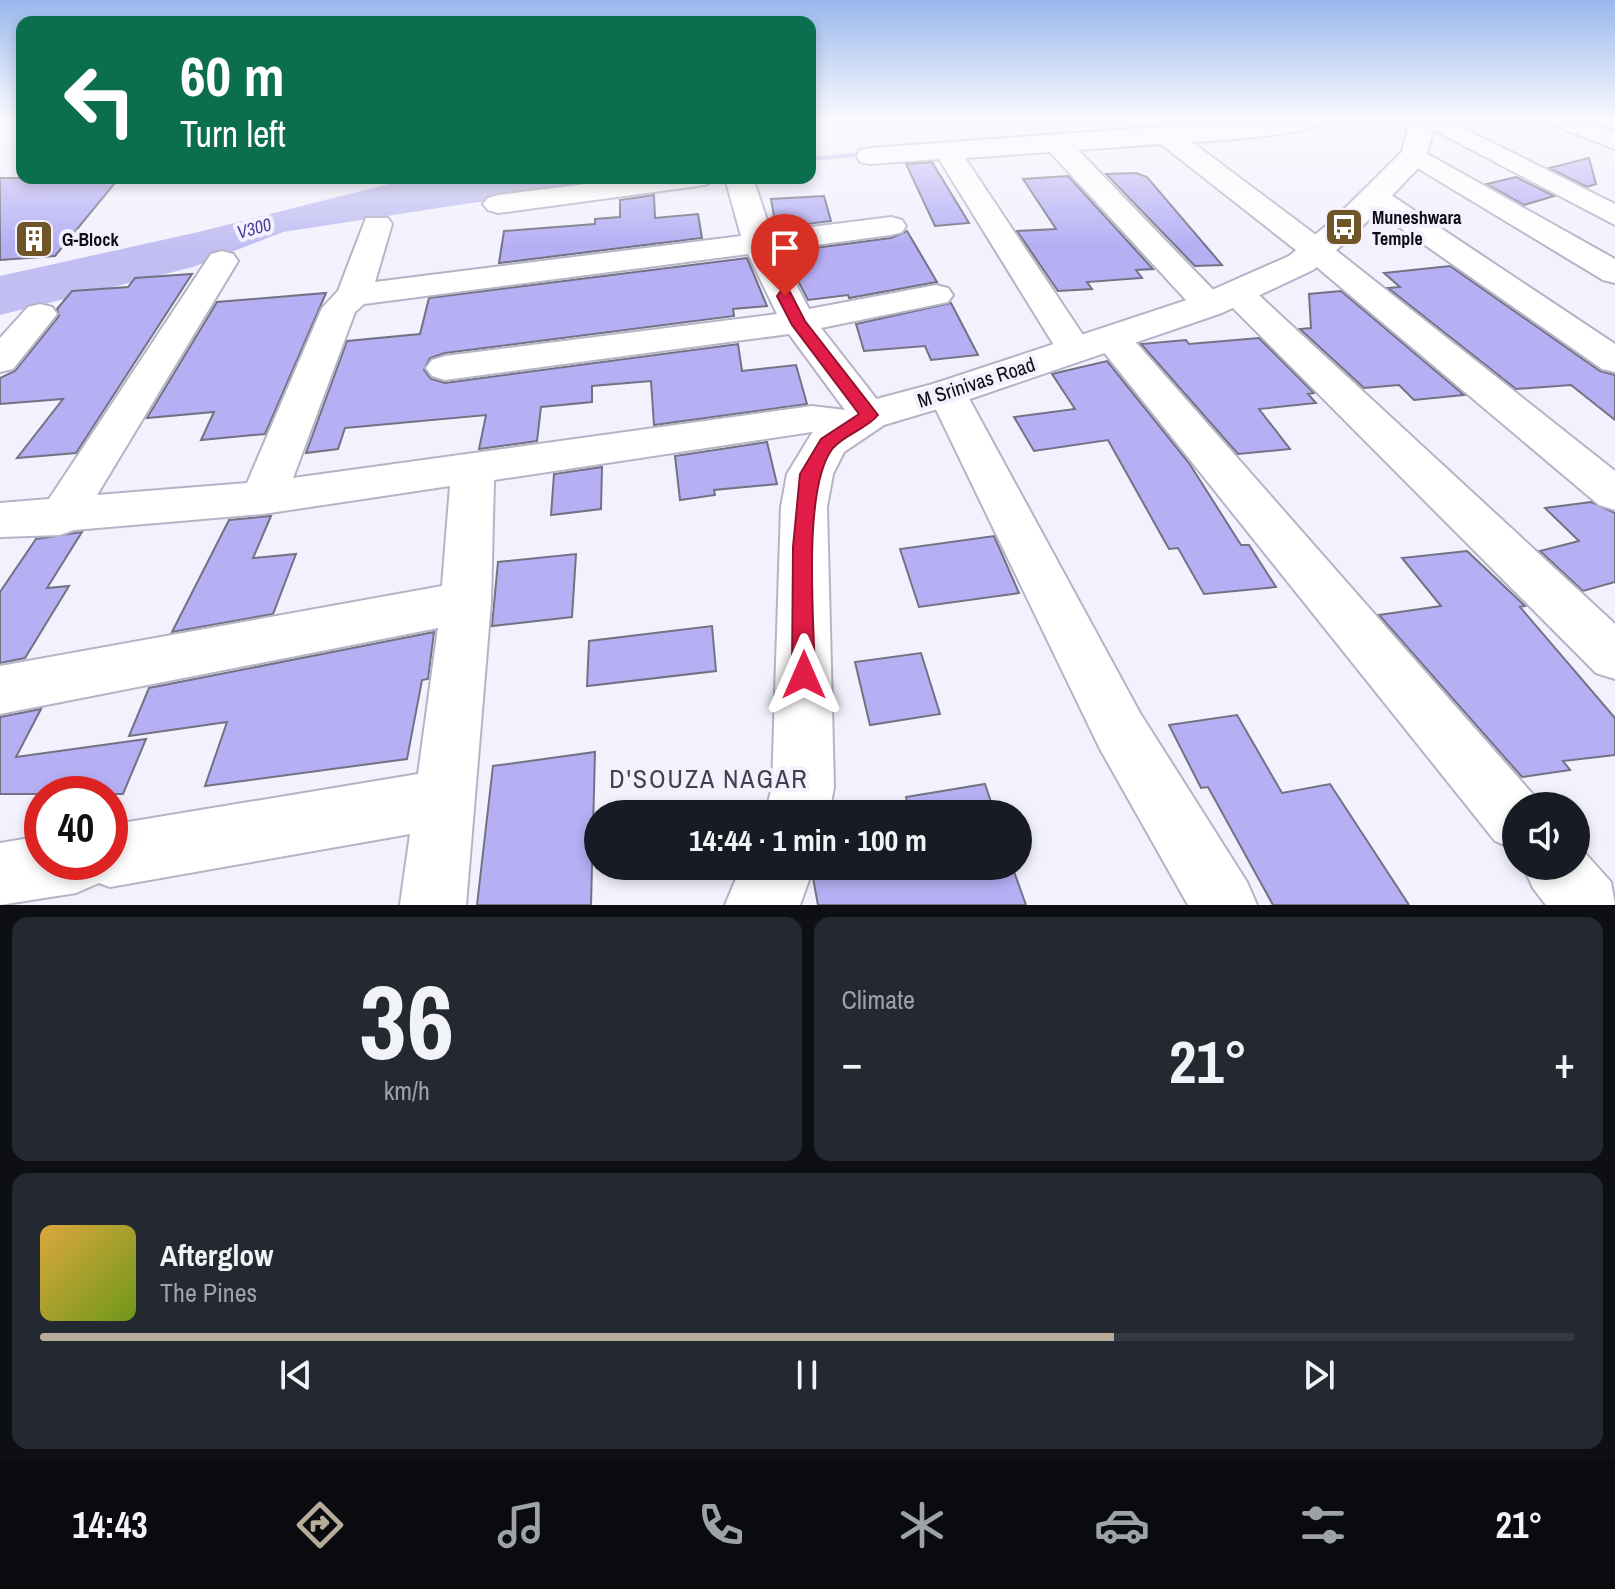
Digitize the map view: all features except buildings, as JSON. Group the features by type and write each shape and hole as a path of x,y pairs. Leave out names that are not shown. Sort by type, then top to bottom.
{"street":[{"path":"955,161 1093,344 1502,804"},
{"path":"1075,161 1615,657"},
{"path":"1200,161 1317,251 1615,494"},
{"name":"M Srinivas Road","path":"800,800 803,787 804,507 810,474 827,443 861,420 1223,299 1301,263 1375,197 1400,161"},
{"path":"1462,161 1615,273"},
{"path":"1490,161 1615,216"},
{"path":"498,204 652,184"},
{"path":"741,184 759,243 798,322 861,420"},
{"path":"1375,197 1615,361"},
{"path":"263,498 339,308 354,295 377,224"},
{"path":"354,295 891,226"},
{"path":"60,518 222,261"},
{"path":"445,368 798,322 936,295"},
{"path":"0,361 40,314"},
{"path":"947,393 1120,731 1224,905"},
{"path":"0,520 60,518 263,498 812,419 861,420"},
{"path":"433,905 442,799 466,602 473,468"},
{"path":"0,690 466,602"},
{"path":"128,853 442,799"},
{"path":"0,875 24,871"},
{"path":"759,905 776,880"},
{"path":"1567,880 1588,905"}],"water":[{"name":"V300","path":"389,184 634,184 471,203 283,232 193,267 0,315 0,276 194,233"}],"place":[{"name":"Muneshwara Temple","path":"1344,227"},
{"name":"G-Block","path":"34,239"}],"district":[{"name":"D'SOUZA NAGAR","path":"709,778"}],"route":[{"path":"785,296 798,322 869,415 827,443 810,474 804,507 804,675"}]}
